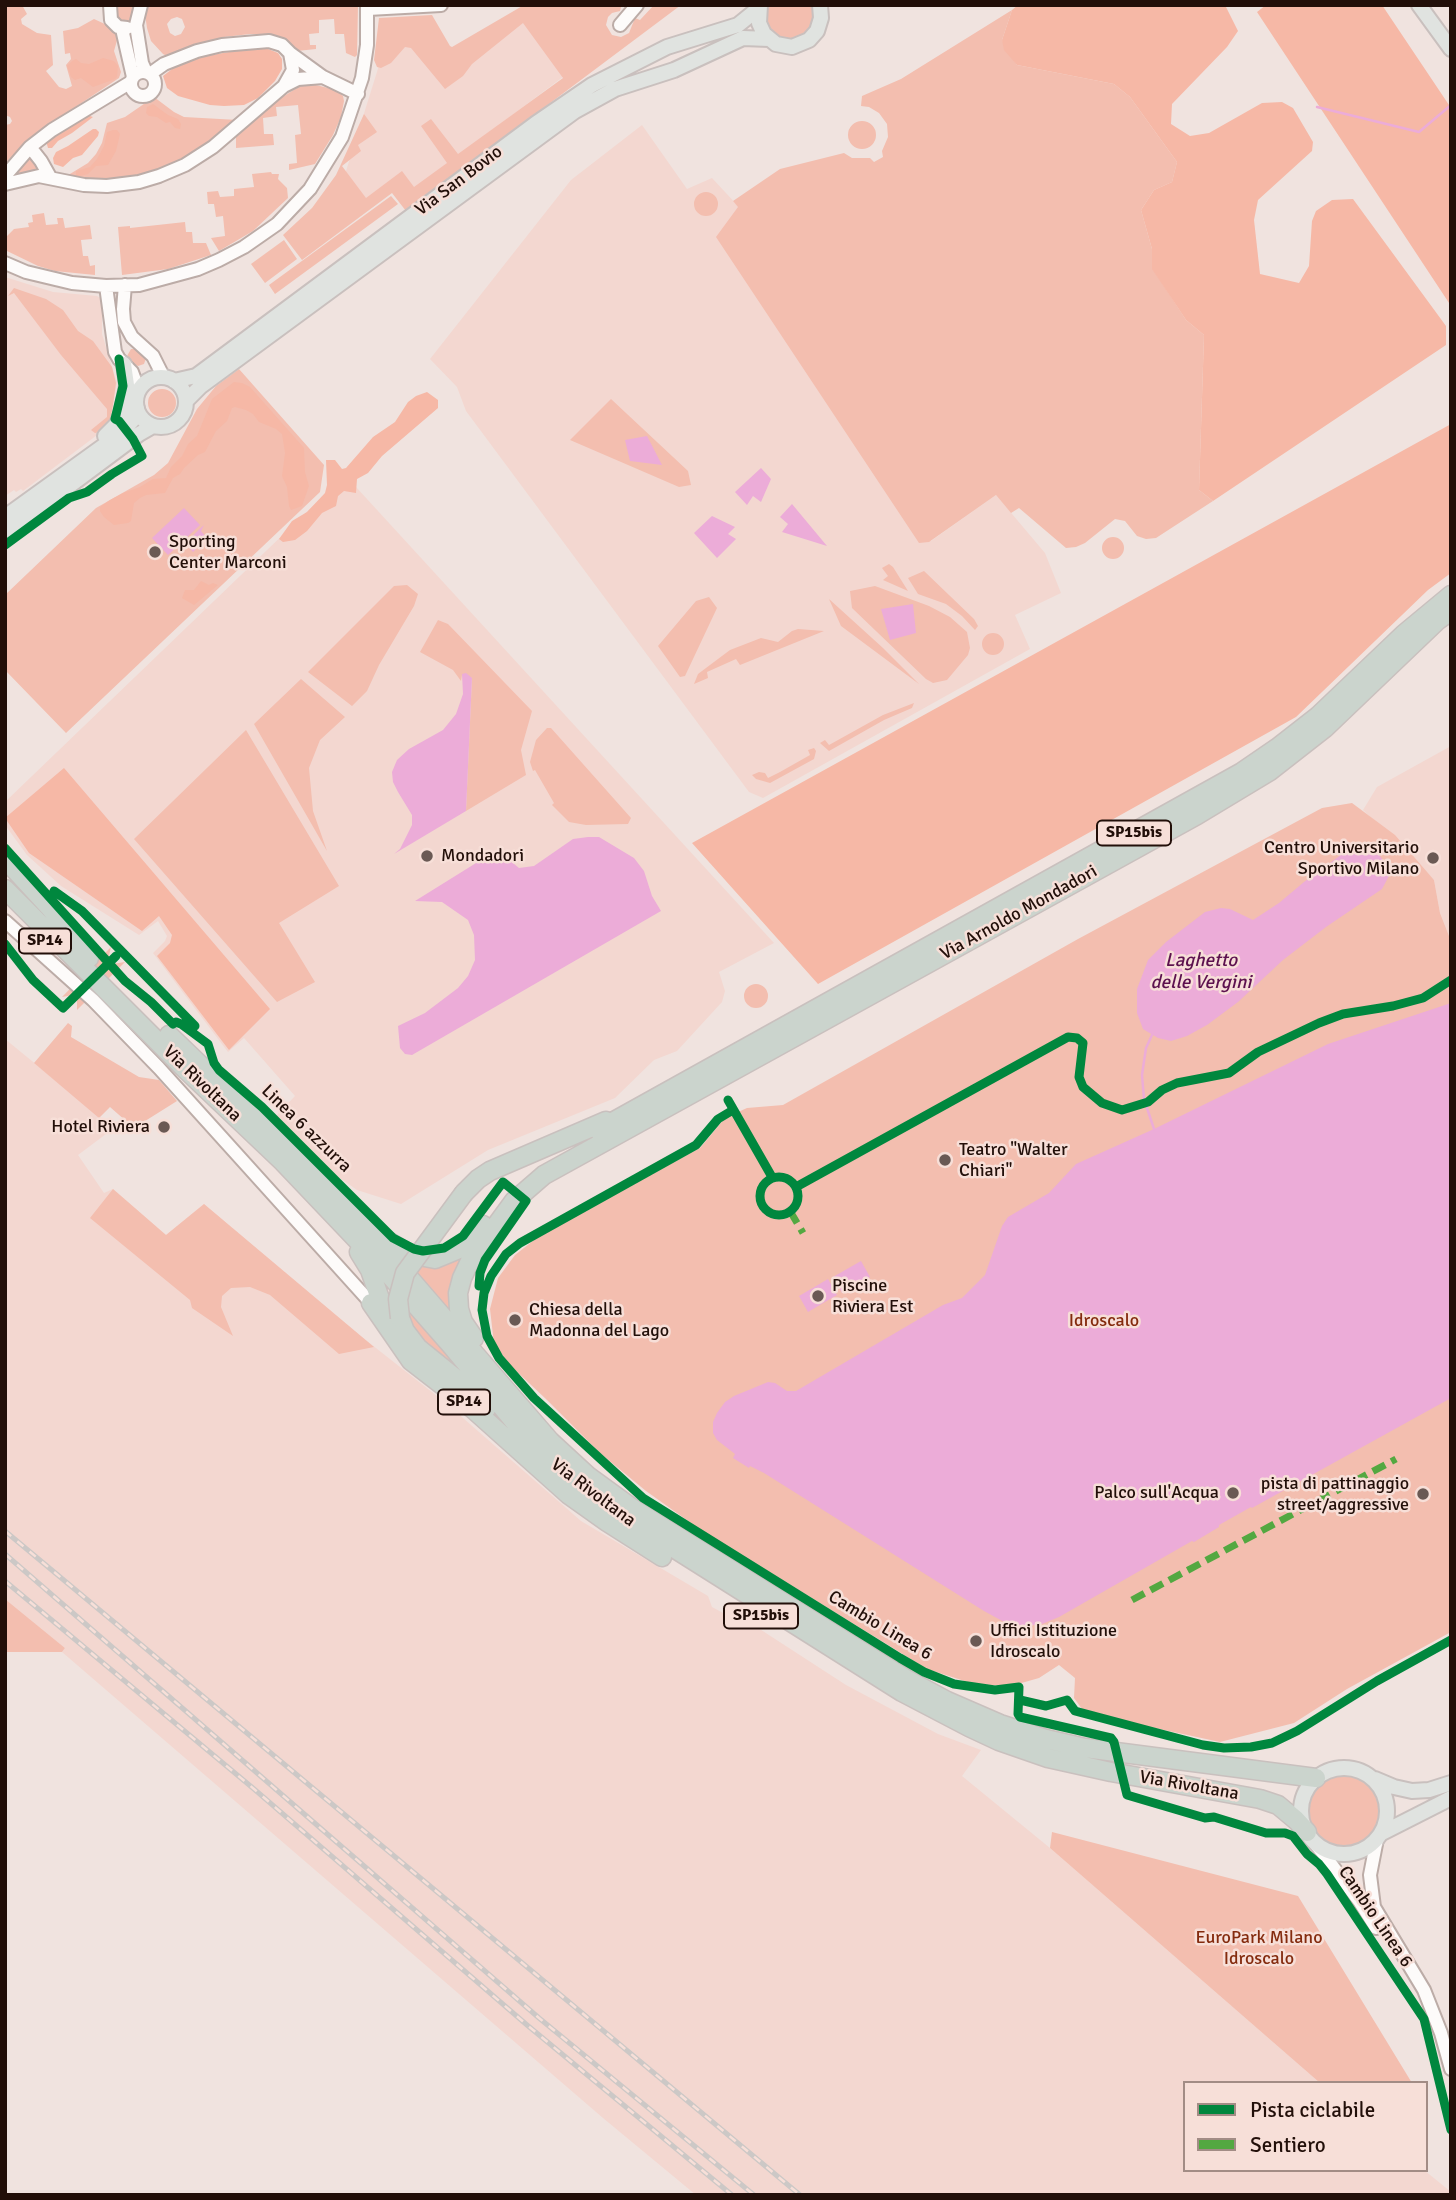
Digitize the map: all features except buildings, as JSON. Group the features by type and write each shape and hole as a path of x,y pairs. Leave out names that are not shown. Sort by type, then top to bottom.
{"highway":[{"name":"Via Arnoldo Mondadori","path":"620,1118 1242,772 1318,716 1404,634 1451,595"},
{"name":"Via Arnoldo Mondadori","path":"716,1560 596,1473 552,1433 470,1333 459,1310 459,1289 470,1261 514,1201 550,1170 1197,815 1260,777 1294,754 1325,728 1451,611"},
{"path":"5,859 57,915 90,966"},
{"name":"Via Rivoltana","path":"5,872 90,966 380,1264 537,1450 601,1504 902,1692 945,1716 999,1741 1048,1758 1260,1799 1278,1805 1311,1837"},
{"name":"Via Rivoltana","path":"5,888 272,1133 379,1243 550,1441 582,1471 618,1498 906,1679 947,1702 1000,1724 1085,1748 1316,1778"},
{"name":"SP14","path":"5,901 44,939 90,966"},
{"name":"SP15bis","path":"211,1076 267,1120 385,1239 406,1253 430,1259 456,1252 470,1242 505,1195 531,1170 620,1118"},
{"name":"SP15bis","path":"620,1118 585,1129 490,1171 464,1193 405,1273 398,1299 400,1318 413,1343 470,1391 537,1467 569,1495 607,1522 741,1605 935,1717 999,1741"},
{"name":"SP14","path":"293,1173 311,1200 362,1255 378,1289 393,1336 411,1361 472,1409 537,1467"},
{"path":"371,1303 393,1336"}],"main road":[{"name":"Via San Bovio","path":"760,7 759,23 769,39 781,46 792,47 809,40 817,31 820,5"},
{"path":"1419,5 1451,49"},
{"name":"Via San Bovio","path":"169,380 196,376 592,85 667,47 738,25 760,7"},
{"name":"Via San Bovio","path":"186,401 201,386 575,111 615,89 674,69 743,38 769,39"},
{"path":"54,481 117,424 126,393 124,364"},
{"path":"169,380 182,390 186,401 184,412 175,423 164,427 153,426 143,419 137,408 136,398 147,381 169,380"},
{"path":"5,517 120,434 132,421 137,408"},
{"path":"5,534 153,426"},
{"name":"Via Rivoltana","path":"1311,1837 1329,1851 1347,1854 1363,1850 1380,1836 1387,1818 1387,1801 1372,1777 1357,1769 1344,1767 1331,1769 1316,1778"},
{"path":"1372,1777 1394,1787 1412,1791 1429,1790 1451,1783"},
{"path":"1311,1837 1301,1816 1302,1801 1306,1790 1316,1778"},
{"path":"1380,1836 1451,1798"}],"street":[{"path":"110,5 111,20 121,29 140,76"},
{"path":"140,76 142,63 136,25 141,5"},
{"path":"5,263 26,272 72,283 125,285 160,281 198,269 244,247 276,224 310,189 342,137 358,94 367,45 367,7 441,5"},
{"path":"620,25 637,5"},
{"path":"121,29 136,25"},
{"path":"5,176 30,147 72,117 164,64 222,45 269,41 282,45 323,77 358,94"},
{"path":"284,86 293,70 290,53"},
{"path":"5,184 39,176 84,185 107,186 139,182 159,176 185,165 213,147 284,86 298,79 323,77"},
{"path":"30,147 50,177"},
{"path":"125,285 124,322 132,337 141,344 169,380"},
{"path":"106,286 115,352 132,372 139,391"},
{"path":"124,364 122,355 127,347 134,343 141,344"},
{"name":"Via Rivoltana","path":"5,921 93,1000 159,1068 371,1303"},
{"name":"Via Rivoltana","path":"1380,1836 1370,1875 1374,1907 1424,1990 1451,2069"},
{"name":"Via Rivoltana","path":"1311,1837 1359,1901 1436,2021"}],"shaded area":[{"path":"553,5 571,5 603,47 404,196 393,185 359,208 342,184 381,59 409,40 441,71"},
{"path":"1018,5 1225,5 1238,31 1227,47 1172,104 1171,124 1190,136 1209,133 1262,103 1282,102 1293,108 1313,142 1312,151 1258,200 1254,220 1260,274 1299,283 1309,266 1312,221 1316,211 1332,200 1353,199 1446,326 1446,345 1213,501 1199,490 1204,335 1186,320 1152,269 1152,249 1141,210 1154,190 1172,182 1177,162 1130,97 1114,84 1017,65 1004,50 1002,40 1012,10"},
{"path":"1266,5 1382,5 1451,108 1451,306 1257,12"},
{"path":"252,48 278,53 282,59 282,69 275,81 258,98 244,105 210,105 178,96 167,88 163,76 176,66 206,56"},
{"path":"103,58 114,61 118,66 115,79 93,87 81,78 75,80 71,77 67,66 72,61 76,59 89,64"},
{"path":"153,104 178,119 180,129 170,122 149,116 146,113 147,107"},
{"path":"84,114 93,117 52,148 48,148 46,141"},
{"path":"642,125 687,189 712,178 739,207 931,541 996,495 1045,553 1061,593 1015,615 1030,649 763,798 749,792 466,411 457,387 430,359 571,180"},
{"path":"93,129 99,132 98,136 82,155 73,158 63,167 54,164 56,152"},
{"path":"113,130 120,134 116,151 108,165 96,166 88,174 76,177 76,171 90,167 97,159 107,132"},
{"path":"5,277 53,292 97,296 102,299 102,334 117,383 109,426 23,491 14,490 5,496"},
{"path":"234,382 250,387 304,448 305,472 309,486 302,506 291,510 289,506 287,487 282,476 285,453 282,434 259,422 253,414 235,407 232,408 227,421 216,431 205,452 173,478 165,493 140,498 134,503 131,521 128,523 114,525 104,517 100,507 110,500 153,479 166,478 171,467 197,436 212,399"},
{"path":"427,392 438,400 438,408 382,456 368,473 357,479 356,493 344,491 338,496 336,506 322,513 307,531 295,540 283,542 279,539 292,521 307,512 325,493 326,460 335,460 342,469 346,468 373,437 395,422 408,402"},
{"path":"1451,424 1451,573 1428,590 1296,717 818,984 692,843"},
{"name":"Mondadori","path":"345,475 774,943 719,972 725,991 722,1002 677,1051 654,1060 615,1098 488,1150 401,1204 357,1190 330,1171 276,1116 295,1096 244,1038 228,1052 153,953 167,936 158,921 139,935 61,886 27,855 5,825 5,802"},
{"path":"201,581 218,585 194,605 182,598 185,590 194,590"},
{"name":"Centro Universitario Sportivo Milano","path":"1451,746 1451,941 1440,913 1434,880 1363,810 1377,787"},
{"path":"64,768 270,1009 229,1050 157,956 170,943 172,935 159,916 142,931 29,853 5,818"},
{"path":"5,1039 114,1128 78,1155 104,1193 113,1189 166,1235 204,1204 348,1326 447,1404 581,1521 708,1596 712,1607 725,1614 735,1613 846,1685 938,1734 981,1750 962,1776 1050,1848 1318,2081 1183,2081 1183,2172 1426,2172 1451,2192 1451,2195 696,2195 62,1652 65,1648 5,1599"}],"green space":[{"path":"5,5 22,5 27,14 21,19 22,24 37,33 51,35 53,65 46,71 59,87 66,89 72,86 66,65 71,59 70,53 65,54 63,31 78,28 94,19 107,25 118,37 114,51 121,72 119,78 41,130 5,163 5,125 12,121 5,115"},
{"path":"117,5 137,5 136,21 121,24 116,18"},
{"path":"147,5 358,5 357,55 355,57 346,53 344,34 335,34 334,19 319,20 319,33 309,34 310,45 316,45 316,49 297,51 284,39 273,35 250,34 224,37 169,57 151,41 145,14","holes":["171,19 182,19 185,27 181,34 175,36 170,33 167,24"]},
{"path":"524,5 619,5 620,11 608,17 606,25 612,35 621,37 629,33 635,18 640,20 654,5 681,5 406,211 392,193 302,260 283,235 312,208 336,175 364,114 377,132 358,145 361,151 342,166 366,198 402,171 414,187 447,163 421,126 431,119 458,154 563,78 523,23 445,89 411,48 405,47 391,63 377,67 374,60 379,18 432,15 452,47"},
{"path":"765,5 815,5 817,14 812,31 797,41 780,40 766,29"},
{"path":"1012,10 1002,40 1017,65 1114,84 1130,97 1177,162 1172,182 1154,190 1141,210 1152,249 1153,269 1186,320 1204,335 1199,490 1213,501 1156,538 1137,536 1125,521 1115,519 1085,543 1066,548 1019,508 1011,513 996,495 929,542 919,543 716,237 738,207 733,201 780,169 844,153 852,158 870,158 874,162 883,157 882,151 888,137 887,124 879,113 861,106 862,96 901,79"},
{"path":"312,84 336,90 343,96 344,101 333,135 315,164 289,170 289,164 297,163 295,135 301,134 298,105 276,107 277,116 263,118 264,134 273,134 274,145 236,148 236,134 270,105 302,85"},
{"path":"154,97 184,117 238,120 218,140 157,174 103,183 65,177 88,163 96,154 107,123 125,117"},
{"path":"862,121 872,125 876,135 872,145 862,149 852,145 848,135 852,125"},
{"path":"29,154 38,170 7,180"},
{"path":"252,174 279,174 278,179 287,188 288,198 253,231 219,251 211,238 225,236 223,216 216,217 214,204 208,204 207,192 218,191 220,197 234,196 234,189 254,187"},
{"path":"706,192 715,195 718,204 715,213 706,216 697,213 694,204 697,195"},
{"path":"391,196 398,204 275,294 269,285"},
{"path":"44,213 46,225 58,224 57,218 63,218 65,228 90,225 92,239 81,240 83,256 88,256 90,266 95,265 95,275 55,271 7,251 5,238 14,229 29,227 28,223 33,222 32,215"},
{"path":"185,222 186,232 192,232 193,243 206,243 211,255 168,269 122,275 118,227"},
{"path":"284,240 297,259 265,283 251,264"},
{"path":"14,288 46,299 63,310 78,331 93,341 112,367 116,383 113,405 109,426 100,432 91,430 107,417 107,409 61,355 14,293 8,296"},
{"path":"131,349 136,349 146,358 144,364 138,366 129,361 127,356"},
{"name":"Sporting Center Marconi","path":"239,369 324,465 320,492 66,733 5,670 5,595 96,508 154,475 168,463 197,409 216,386"},
{"path":"162,389 172,393 176,403 172,413 162,417 152,413 148,403 152,393"},
{"path":"611,399 688,471 691,485 679,487 570,440"},
{"path":"1109,537 1117,537 1124,544 1124,552 1117,559 1109,559 1102,552 1102,544"},
{"path":"889,564 908,591 883,580 888,576 882,568"},
{"path":"924,571 974,619 978,626 975,630 946,604 918,594 908,578"},
{"path":"407,585 418,594 414,606 367,691 352,706 308,672 394,586"},
{"path":"875,586 929,606 950,617 967,632 970,648 968,655 947,680 933,683 926,679 852,608 850,591"},
{"path":"709,597 717,608 685,676 680,677 658,646 696,601"},
{"path":"829,599 883,648 919,684 841,626"},
{"path":"438,620 448,624 532,711 521,750 526,775 466,811 472,678 462,675 461,681 453,670 420,652"},
{"path":"798,629 824,631 740,665 736,659 707,672 708,678 694,684 698,674 730,650 761,638 778,642"},
{"path":"993,633 1001,636 1004,644 1001,652 993,655 985,652 982,644 985,636"},
{"path":"301,679 345,717 320,740 309,768 313,811 327,851 254,724"},
{"path":"914,703 912,708 884,720 829,751 820,743 825,740 829,745 883,715"},
{"path":"547,728 551,728 631,818 628,824 586,825 569,822 552,805 554,803 530,762 536,740"},
{"path":"246,730 339,886 279,923 315,982 277,1002 134,839"},
{"path":"814,748 814,759 770,783 752,775 765,773 768,778 810,755 808,750"},
{"name":"Idroscalo","path":"1352,803 1395,835 1434,880 1440,913 1451,941 1451,1632 1347,1689 1294,1723 1220,1742 1113,1719 1082,1709 1074,1698 1075,1678 1059,1665 1039,1678 1011,1686 974,1684 927,1669 698,1528 646,1491 600,1453 511,1366 494,1344 490,1309 498,1278 515,1255 543,1233 700,1148 725,1118 747,1108 783,1105 1078,939 1322,808"},
{"path":"111,947 108,960 73,995 62,997"},
{"path":"125,962 77,1010 77,1000 112,964"},
{"path":"756,984 764,988 768,996 764,1004 756,1008 748,1004 744,996 748,988"},
{"path":"68,1023 72,1026 71,1037 139,1077 159,1080 177,1101 134,1128 110,1107 99,1118 34,1063"},
{"path":"113,1189 166,1235 204,1204 374,1347 339,1354 270,1295 250,1287 231,1288 222,1296 221,1307 233,1336 192,1308 190,1300 90,1218"},
{"path":"471,1246 456,1319 414,1274 421,1261"},
{"path":"405,1303 475,1389 412,1332"},
{"path":"5,1599 65,1648 62,1652 5,1652"},
{"path":"1337,1773 1351,1773 1365,1779 1375,1789 1381,1810 1375,1831 1365,1841 1351,1847 1337,1847 1323,1841 1313,1831 1307,1817 1307,1803 1313,1789 1323,1779"},
{"name":"EuroPark Milano Idroscalo","path":"1052,1832 1298,1896 1411,2081 1318,2081 1050,1848"}],"water":[{"path":"647,436 662,465 630,461 625,440"},
{"path":"761,468 771,479 761,502 753,496 747,505 735,492"},
{"path":"792,504 827,546 782,532 788,524 780,517"},
{"path":"184,508 200,525 168,555 152,538"},
{"path":"712,516 735,527 728,534 736,539 717,558 694,533"},
{"path":"204,525 201,531 207,538 193,552 185,543"},
{"path":"913,604 916,633 890,640 881,609"},
{"path":"466,673 472,678 466,811 394,854 400,849 412,825 412,815 393,782 392,772 397,760 409,749 443,730 456,714 463,694 462,674"},
{"path":"599,837 634,858 644,871 652,896 661,911 412,1055 405,1054 400,1048 398,1026 425,1013 458,988 468,976 475,960 474,935 468,920 442,902 415,901 497,850 519,868 534,866 573,839"},
{"name":"Laghetto delle Vergini","path":"1366,844 1373,847 1383,860 1389,876 1382,889 1283,960 1238,1002 1207,1025 1171,1041 1158,1038 1143,1029 1137,1013 1137,989 1148,960 1166,942 1205,912 1230,909 1253,920 1349,849"},
{"name":"Idroscalo","path":"1451,1003 1451,1398 1251,1507 1059,1617 1042,1624 1027,1626 1006,1623 984,1611 764,1473 733,1458 735,1454 717,1440 713,1433 713,1422 725,1402 734,1396 768,1382 787,1391 796,1391 943,1305 962,1298 985,1275 1002,1226 1008,1217 1049,1193 1076,1164 1328,1044"},
{"name":"Piscine Riviera Est","path":"861,1261 870,1277 842,1293 833,1277"},
{"name":"Piscine Riviera Est","path":"828,1279 837,1295 808,1312 799,1296"}],"waterway":[{"path":"1317,107 1419,132 1451,105"},
{"path":"1152,1035 1146,1048 1142,1075 1144,1099 1154,1129"}],"railway":[{"path":"5,1531 800,2195"},
{"path":"5,1554 539,2018 754,2195"},
{"path":"5,1581 254,1789 527,2025 732,2195"}],"marked path":[{"path":"790,1211 803,1233"},
{"path":"1132,1600 1396,1459"}],"cycle path":[{"path":"5,545 69,498 87,492 142,456 133,439 115,419 123,386 119,359"},
{"name":"Linea 6 azzurra","path":"5,848 125,981 173,1024 181,1024 208,1044 219,1070 262,1107 393,1238 423,1251 444,1248 463,1236 503,1182 526,1201 485,1260 479,1286"},
{"path":"54,891 82,911 195,1026"},
{"path":"5,944 33,980 63,1008 116,956"},
{"path":"796,1187 1068,1037 1077,1038 1083,1043 1079,1077 1083,1087 1102,1103 1122,1110 1148,1102 1162,1090 1177,1083 1229,1073 1258,1052 1319,1023 1343,1014 1423,998 1451,980"},
{"path":"728,1100 772,1177"},
{"name":"Cambio Linea 6","path":"733,1110 718,1119 696,1145 520,1243 506,1254 491,1276 484,1293 482,1310 487,1336 499,1358 534,1398 643,1498 900,1658 924,1672 954,1684 995,1690 1019,1687 1020,1717 1111,1738 1127,1795 1205,1818 1214,1817 1266,1833 1293,1836 1327,1874 1424,2019 1451,2130"},
{"path":"779,1177 792,1183 798,1196 792,1209 779,1215 766,1209 760,1196 766,1183 779,1177"},
{"path":"1020,1700 1046,1706 1067,1700 1075,1711 1203,1745 1224,1748 1251,1747 1272,1743 1297,1731 1377,1681 1451,1640"}],"place":[{"name":"Sporting Center Marconi","path":"155,552"},
{"name":"Mondadori","path":"427,856"},
{"name":"Centro Universitario Sportivo Milano","path":"1433,858"},
{"name":"Hotel Riviera","path":"164,1127"},
{"name":"Teatro \"Walter Chiari\"","path":"945,1160"},
{"name":"Piscine Riviera Est","path":"818,1296"},
{"name":"Chiesa della Madonna del Lago","path":"515,1320"},
{"name":"Palco sull'Acqua","path":"1233,1493"},
{"name":"pista di pattinaggio street/aggressive","path":"1423,1494"},
{"name":"Uffici Istituzione Idroscalo","path":"976,1641"}]}
